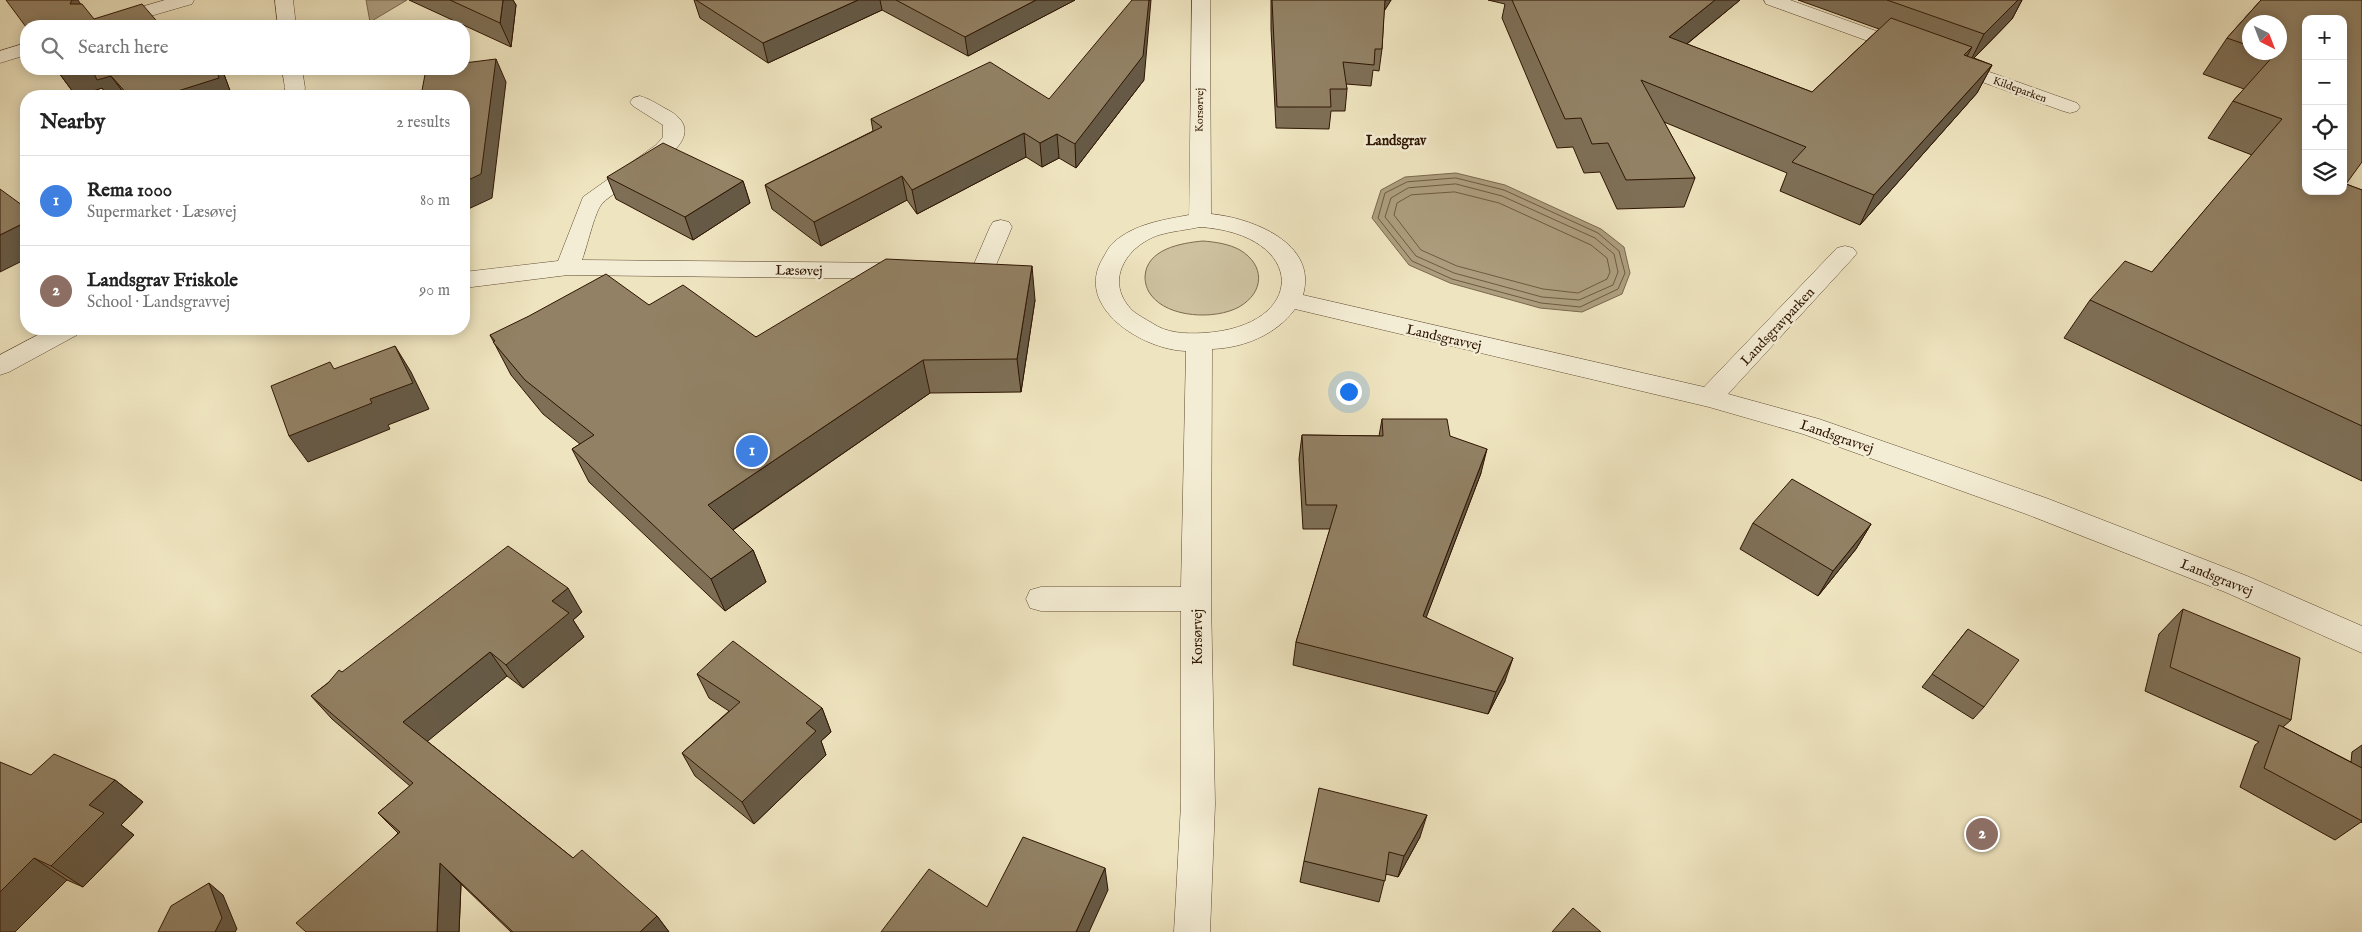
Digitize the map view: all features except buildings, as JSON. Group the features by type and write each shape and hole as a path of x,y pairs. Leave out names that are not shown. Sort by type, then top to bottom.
{"street":[{"path":"117,20 185,0"},
{"path":"284,0 287,20"},
{"name":"Korsørvej","path":"1200,220 1201,0"},
{"name":"Kildeparken","path":"1773,0 2070,107"},
{"path":"0,57 20,51"},
{"path":"292,75 293,90"},
{"path":"568,268 591,202 664,150 672,141 676,132 673,122 640,102"},
{"path":"1200,220 1242,226 1276,244 1287,257 1293,271 1294,286 1290,300 1280,314 1265,326 1246,335 1199,342 1158,336 1139,328 1125,318 1108,295 1105,279 1109,263 1119,249 1134,236 1169,224 1200,220"},
{"name":"Læsøvej","path":"470,279 568,268 983,272 1001,227"},
{"name":"Landsgravparken","path":"1709,398 1844,253"},
{"name":"Landsgravvej","path":"1290,300 1709,398 1810,426 2036,506 2236,584 2362,640"},
{"path":"0,366 57,335"},
{"name":"Korsørvej","path":"1192,932 1198,804 1196,599 1199,342"},
{"path":"1040,598 1196,599"}],"shaded area":[{"path":"1203,241 1231,246 1248,256 1258,271 1259,278 1254,294 1239,307 1218,314 1205,315 1180,312 1159,303 1147,289 1145,282 1147,267 1151,260 1166,249"}],"water":[{"path":"366,0 407,0 373,20 370,20"},
{"path":"1456,173 1505,185 1601,229 1624,247 1630,273 1622,294 1582,312 1540,308 1450,283 1409,265 1372,218 1381,190 1405,177"}],"place":[{"name":"Rema 1000","path":"752,451"},
{"name":"Landsgrav Friskole","path":"1982,834"}],"district":[{"name":"Landsgrav","path":"1396,140"}]}
